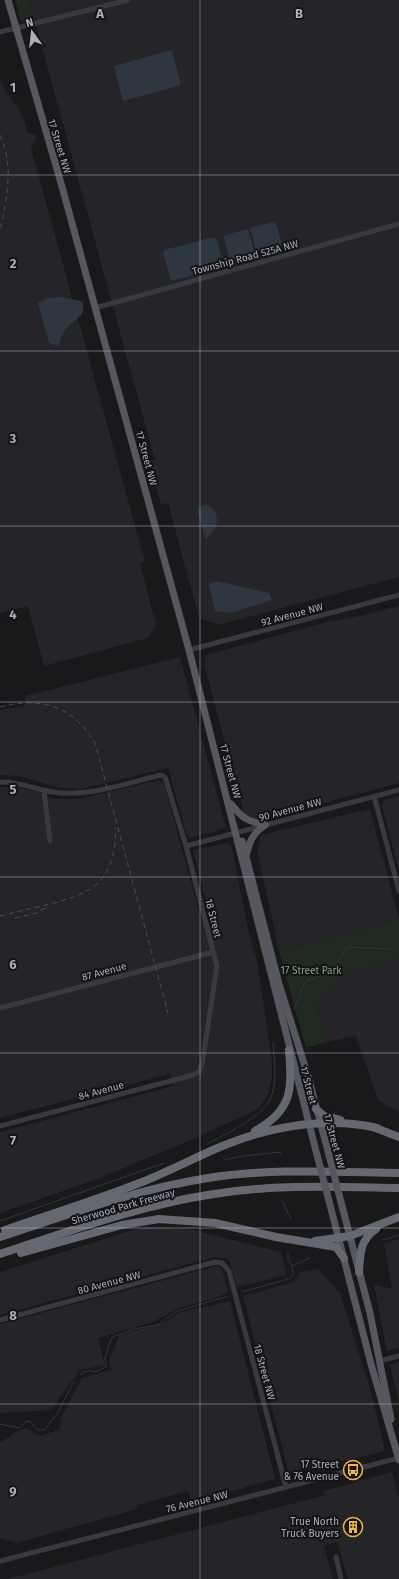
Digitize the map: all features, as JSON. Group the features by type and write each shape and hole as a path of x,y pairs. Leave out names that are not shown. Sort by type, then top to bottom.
{"highway":[{"path":"242,1139 272,1121 285,1105 291,1084 289,1050"},
{"path":"316,1109 330,1118 365,1124 399,1136"},
{"path":"0,1232 129,1187 242,1139 277,1129 320,1124 351,1124 377,1128"},
{"name":"Sherwood Park Freeway","path":"0,1237 148,1191 207,1178 272,1172 399,1173"},
{"name":"Sherwood Park Freeway","path":"0,1254 144,1208 215,1194 288,1188 399,1188"},
{"path":"300,1241 323,1240 350,1236 397,1218"},
{"path":"359,1272 360,1253 364,1241 373,1231 397,1218"},
{"path":"0,1258 122,1225 159,1219 215,1223 336,1247 344,1258"}],"main road":[{"path":"8,0 16,28"},
{"name":"17 Street NW","path":"16,28 189,650 228,800 289,1050"},
{"path":"228,800 241,816 251,822 265,825"},
{"path":"246,855 250,840 265,825"},
{"name":"17 Street NW","path":"236,833 242,839 278,984 316,1109 350,1236 380,1361 399,1459"},
{"name":"17 Street","path":"289,1050 309,1125"},
{"path":"309,1125 371,1364 399,1459"}],"street":[{"path":"0,32 128,0"},
{"name":"Township Road 525A NW","path":"95,308 399,224"},
{"name":"92 Avenue NW","path":"189,650 399,595"},
{"name":"18 Street","path":"44,791 59,793 92,792 160,775 165,777 186,846 217,966 202,1065"},
{"path":"0,782 12,782 44,791 50,841"},
{"name":"90 Avenue NW","path":"186,846 399,790"},
{"path":"374,796 399,891"},
{"name":"87 Avenue","path":"0,1008 213,952"},
{"name":"84 Avenue","path":"0,1126 193,1075 199,1072 202,1065"},
{"name":"80 Avenue NW","path":"0,1320 214,1262 222,1263"},
{"name":"18 Street NW","path":"222,1263 229,1271 286,1487"},
{"path":"380,1361 399,1356"},
{"name":"76 Avenue NW","path":"0,1561 399,1459"},
{"path":"336,1557 342,1579"}],"shaded area":[{"path":"29,0 399,0 399,577 218,625 199,618 168,503 161,505 149,461 155,460"},
{"path":"172,50 181,85 123,101 114,66"},
{"path":"0,82 23,116 28,133 35,134 36,140 31,148 145,562 140,564 156,624 148,638 44,666 28,606 0,613"},
{"path":"272,222 276,224 282,244 280,247 257,254 250,228"},
{"path":"248,229 255,254 232,260 229,258 224,238 225,235"},
{"path":"214,237 217,239 224,267 171,281 163,253 164,250"},
{"path":"62,297 82,302 83,308 82,313 78,318 64,331 60,346 51,344 48,340 38,303 47,298"},
{"path":"205,504 214,510 217,519 214,529 207,538 205,537 197,510"},
{"path":"217,581 269,593 272,600 231,613 215,611 209,584"},
{"path":"399,606 399,783 261,820 244,814 204,664 206,655 327,622"},
{"path":"180,657 226,828 191,838 187,836 168,768 81,789 57,787 18,776 0,775 0,710 25,706 25,696"},
{"path":"159,780 164,783 202,922 211,920 193,850 227,843 232,848 247,924 258,966 272,1062 272,1079 268,1094 258,1109 193,1139 100,1178 0,1213 0,1132 173,1086 170,1074 0,1118 0,787 14,787 36,791 53,799 79,799"},
{"path":"399,796 399,871 382,805 384,800"},
{"path":"370,809 399,919 279,951 257,850 261,835"},
{"path":"399,958 399,1112 378,1100 356,1036 327,1042 317,1006 340,976"},
{"path":"142,1227 193,1230 281,1252 287,1275 237,1287 229,1259 215,1257 0,1315 0,1272"},
{"path":"399,1239 399,1348 387,1351 374,1285 392,1289 384,1243"},
{"path":"217,1266 222,1269 228,1292 218,1297 177,1309 153,1322 98,1338 105,1365 80,1370 51,1410 0,1413 0,1324"},
{"path":"318,1269 340,1293 371,1392 385,1451 289,1474 243,1296 293,1282 300,1272"},
{"path":"230,1301 275,1479 192,1502 188,1491 137,1505 138,1509 16,1543 0,1538 0,1443 17,1431 26,1428 40,1436 59,1430 62,1416 82,1378 111,1370 109,1362 119,1335 165,1322 178,1313"},
{"path":"399,1362 399,1402 390,1365"},
{"path":"392,1472 399,1498 399,1579 348,1579 337,1542 324,1546 333,1579 8,1579 325,1495 324,1491"}],"green space":[{"path":"16,0 29,0 34,20 24,22 20,19"},
{"name":"17 Street Park","path":"399,919 399,958 340,976 317,1006 327,1042 306,1048 279,951"}],"waterway":[{"path":"294,1010 304,984 308,980 330,973 347,947 389,949"},
{"path":"207,1144 251,1119 266,1106 270,1100 275,1079 273,1042"},
{"path":"225,1160 242,1156 281,1152 281,1155"},
{"path":"0,1221 164,1163"},
{"path":"282,1201 291,1219"},
{"path":"383,1240 399,1235"},
{"path":"288,1252 288,1260 292,1266"},
{"path":"242,1292 291,1278 293,1274 292,1266 310,1258"},
{"path":"80,1375 84,1372 95,1372 106,1367 105,1358 111,1339 115,1336 134,1329 158,1325 175,1312 228,1296"},
{"path":"0,1424 20,1428 26,1421 31,1422 38,1430 44,1430 57,1414 73,1383"}],"railway":[{"path":"0,135 5,147 8,171 7,196 0,232"},
{"path":"0,707 29,703 55,707 66,712 77,720 95,743 168,1013"},
{"path":"0,916 48,905 83,893 99,883 108,869 114,852 115,827"},
{"path":"15,918 36,913 45,908"}],"place":[{"name":"17 Street & 76 Avenue","path":"353,1470"},
{"name":"True North Truck Buyers","path":"353,1527"}]}
